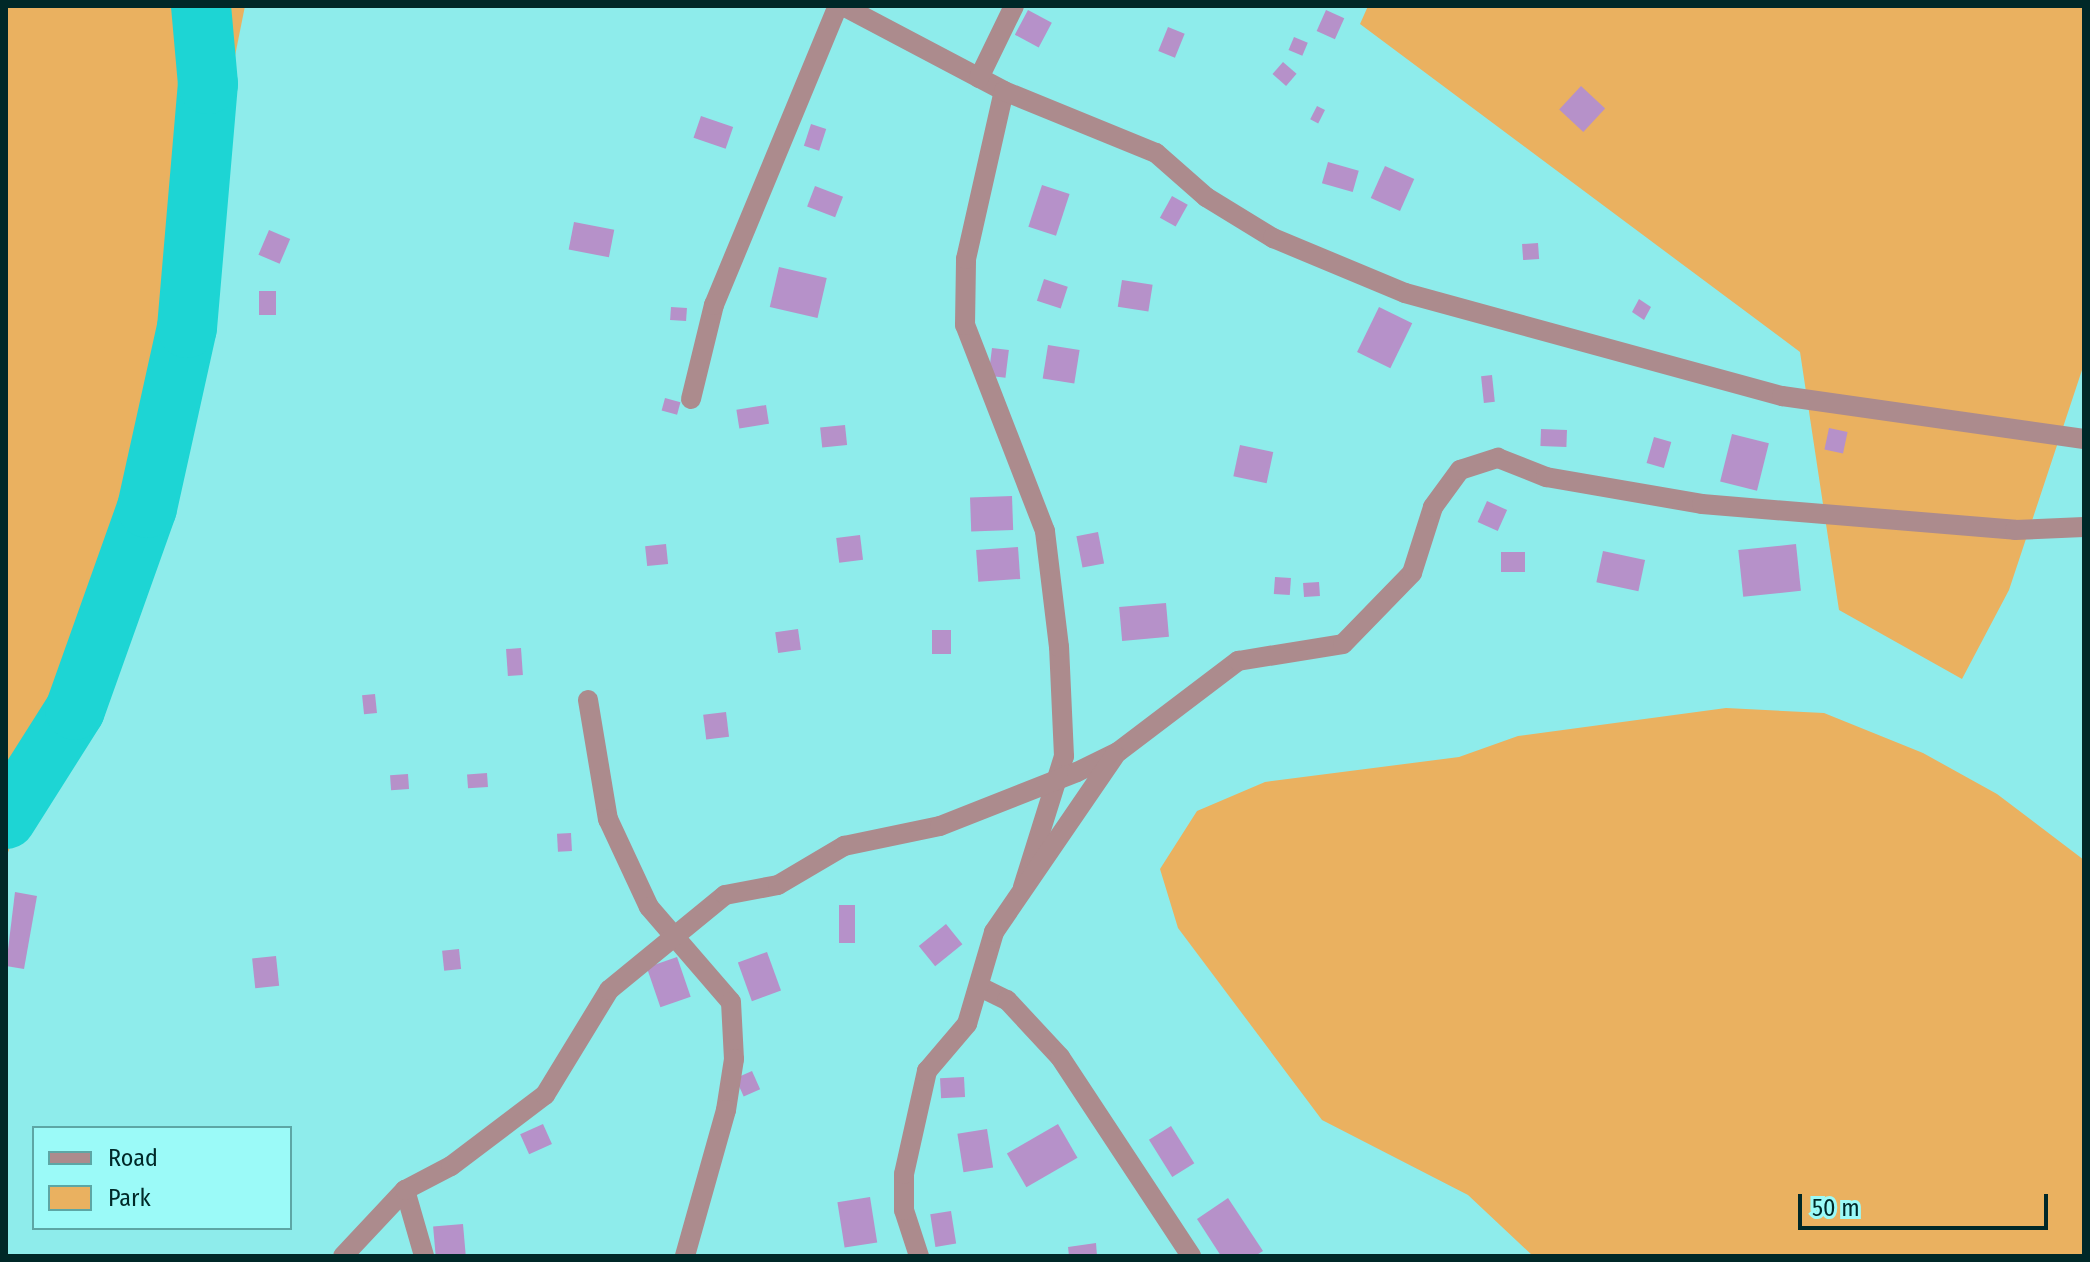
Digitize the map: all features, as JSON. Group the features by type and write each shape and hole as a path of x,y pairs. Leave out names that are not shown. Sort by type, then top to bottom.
{"street":[{"path":"691,399 714,305 840,6 1004,91 1156,153 1206,197 1273,238 1405,293 1782,396 2084,439"},
{"path":"979,78 1014,6"},
{"path":"1004,91 966,259 965,325 1045,531 1064,756 1023,887"},
{"path":"343,1256 405,1190 451,1166 545,1095 609,990 725,895 778,885 844,846 940,826 1054,782 1118,752 1238,661 1343,644 1412,573 1433,507 1460,470 1498,458 1546,477 1702,504 2015,530 2084,527"},
{"path":"588,700 608,819 649,907 731,1002 735,1029 720,1137 685,1256"},
{"path":"919,1256 904,1210 912,1118 927,1071 967,1024 980,987 987,947 1023,887 1118,752"},
{"path":"980,987 1007,1000 1060,1057 1191,1256"},
{"path":"405,1190 424,1256"}],"green space":[{"path":"6,6 245,6 156,449 6,858"},
{"path":"1368,6 2084,6 2084,364 2009,590 1962,679 1839,610 1800,352 1360,24"},
{"path":"1726,708 1824,713 1923,753 1997,794 2084,860 2084,1256 1533,1256 1468,1195 1322,1120 1178,928 1160,869 1197,811 1265,782 1459,757 1518,736"}],"building":[{"path":"1028,10 1052,23 1039,47 1015,35"},
{"path":"1326,10 1344,18 1335,39 1317,31"},
{"path":"1168,27 1185,34 1175,58 1158,51"},
{"path":"1294,37 1308,43 1302,56 1289,50"},
{"path":"1283,62 1297,74 1286,86 1273,74"},
{"path":"1581,86 1605,109 1583,132 1559,109"},
{"path":"1317,106 1325,110 1318,123 1310,119"},
{"path":"701,116 733,127 726,149 694,138"},
{"path":"811,124 826,129 819,151 804,146"},
{"path":"1328,162 1359,171 1353,192 1322,183"},
{"path":"1385,166 1414,179 1400,211 1371,198"},
{"path":"1042,185 1070,194 1056,236 1028,227"},
{"path":"815,186 843,197 835,217 807,207"},
{"path":"1172,196 1188,205 1176,227 1160,218"},
{"path":"574,222 614,230 609,257 569,249"},
{"path":"269,230 290,239 280,264 258,255"},
{"path":"1538,243 1539,259 1523,260 1522,244"},
{"path":"779,267 827,278 818,318 770,307"},
{"path":"1044,279 1068,287 1061,309 1037,301"},
{"path":"1122,280 1153,285 1148,312 1118,307"},
{"path":"259,291 276,291 276,315 259,315"},
{"path":"1639,299 1651,307 1644,320 1632,312"},
{"path":"671,307 687,308 686,321 670,320"},
{"path":"1379,307 1412,323 1390,368 1357,352"},
{"path":"1048,345 1080,350 1074,384 1043,379"},
{"path":"992,348 1009,350 1005,378 989,376"},
{"path":"1492,375 1495,402 1484,403 1481,376"},
{"path":"665,398 680,402 677,415 662,411"},
{"path":"766,405 769,424 739,428 736,410"},
{"path":"845,425 847,445 822,448 820,428"},
{"path":"1829,428 1848,432 1843,453 1824,450"},
{"path":"1541,429 1567,430 1566,447 1540,446"},
{"path":"1732,434 1769,443 1757,491 1720,482"},
{"path":"1654,437 1671,442 1664,468 1647,463"},
{"path":"1240,445 1273,452 1267,483 1233,476"},
{"path":"1012,496 1013,530 971,531 970,497"},
{"path":"1487,501 1507,510 1498,531 1478,522"},
{"path":"1098,532 1104,563 1083,568 1076,536"},
{"path":"860,535 863,560 839,563 836,538"},
{"path":"666,544 668,564 647,566 645,546"},
{"path":"1796,544 1801,591 1743,597 1738,550"},
{"path":"1018,547 1020,579 978,582 976,550"},
{"path":"1603,551 1645,560 1638,591 1596,582"},
{"path":"1501,552 1525,552 1525,572 1501,572"},
{"path":"1275,577 1291,578 1290,595 1274,594"},
{"path":"1319,582 1320,596 1304,597 1303,583"},
{"path":"1166,603 1169,637 1122,641 1119,607"},
{"path":"798,629 801,650 778,653 775,632"},
{"path":"932,630 951,630 951,654 932,654"},
{"path":"521,648 523,675 508,676 506,649"},
{"path":"375,694 377,713 364,714 362,695"},
{"path":"726,712 729,737 706,740 703,715"},
{"path":"487,773 488,787 468,788 467,774"},
{"path":"408,774 409,789 391,790 390,775"},
{"path":"571,833 572,851 558,852 557,834"},
{"path":"15,892 37,896 24,969 6,966"},
{"path":"839,905 855,905 855,943 839,943"},
{"path":"946,924 962,944 935,966 919,946"},
{"path":"459,949 461,969 444,971 442,951"},
{"path":"767,952 781,991 752,1001 738,963"},
{"path":"276,956 279,986 255,988 252,959"},
{"path":"677,957 691,997 660,1007 647,967"},
{"path":"752,1071 760,1089 744,1097 736,1078"},
{"path":"964,1077 965,1097 941,1098 940,1078"},
{"path":"543,1124 552,1144 529,1154 520,1134"},
{"path":"1058,1124 1078,1158 1026,1187 1007,1154"},
{"path":"1171,1126 1194,1163 1172,1177 1149,1140"},
{"path":"987,1129 993,1168 963,1172 957,1134"},
{"path":"870,1197 877,1242 845,1248 837,1202"},
{"path":"1228,1198 1263,1251 1255,1256 1221,1256 1197,1219"},
{"path":"951,1211 956,1244 935,1247 930,1214"},
{"path":"463,1224 466,1256 436,1256 433,1227"},
{"path":"1096,1243 1097,1256 1069,1256 1068,1247"}],"waterway":[{"path":"6,819 75,710 147,508 187,328 208,84 201,6"}]}
